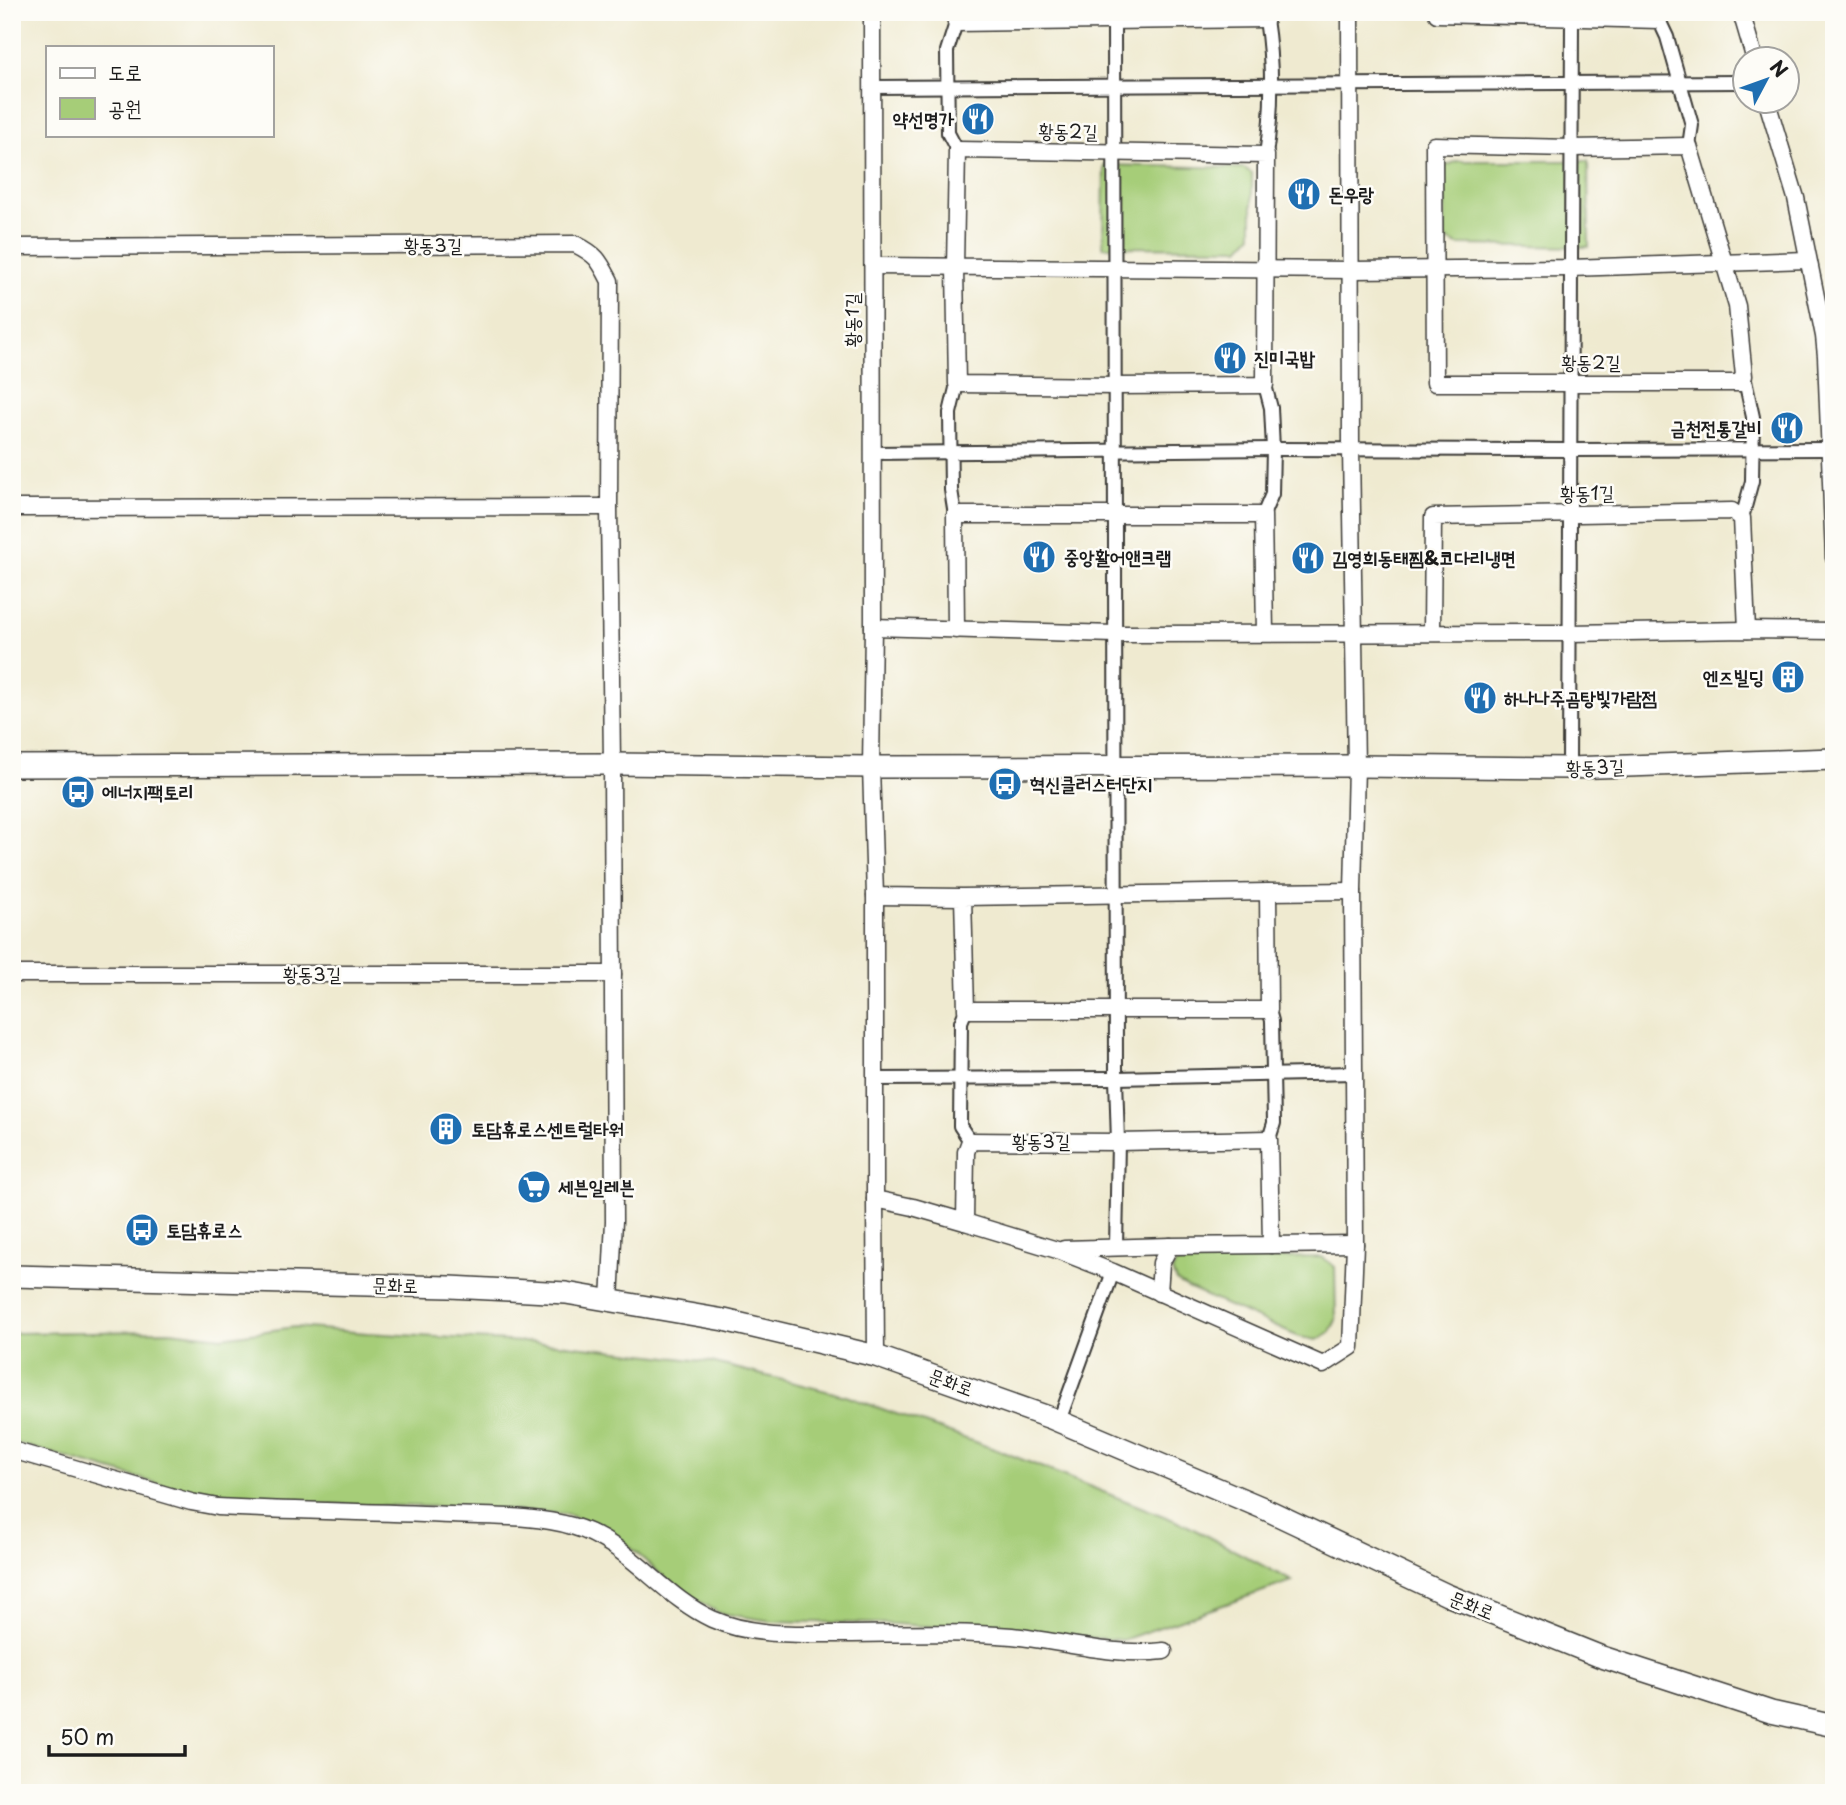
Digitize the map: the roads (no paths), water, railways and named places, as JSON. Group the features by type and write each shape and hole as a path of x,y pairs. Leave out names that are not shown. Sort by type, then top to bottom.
{"street":[{"name":"황동1길","path":"871,767 872,12"},
{"path":"875,1199 913,1207 1057,1250 1113,1272 1322,1365 1351,1347 1355,1244 1353,891 1356,766 1351,449 1350,12"},
{"path":"1437,12 1572,18 1658,16 1667,37 1692,125 1689,146 1737,306 1744,376 1753,417 1752,481 1742,518 1747,630"},
{"path":"1741,12 1751,46"},
{"path":"1114,16 1115,895 1118,1142 1116,1247"},
{"path":"956,630 955,515 951,490 950,413 957,384 957,150 948,133 947,87 947,51 955,18 1266,16 1271,50 1271,120 1266,155 1265,385 1271,408 1273,449 1272,494 1263,515 1265,633"},
{"path":"1569,768 1572,18"},
{"path":"872,87 1730,82"},
{"path":"1771,116 1796,198 1826,356 1834,558"},
{"name":"황동2길","path":"1689,146 1571,148 1434,145 1435,383 1739,383 1744,376"},
{"name":"황동2길","path":"957,150 1266,155"},
{"name":"황동3길","path":"12,247 575,244 591,252 601,264 610,281 614,1221 610,1301"},
{"path":"873,266 1352,270 1570,268 1807,260"},
{"path":"957,384 1265,385"},
{"path":"872,453 1273,449 1830,449"},
{"path":"12,508 609,507"},
{"name":"황동1길","path":"1432,632 1433,517 1732,511 1742,518"},
{"path":"955,515 1263,515"},
{"path":"873,627 1115,634 1834,631"},
{"name":"황동3길","path":"12,766 612,764 1569,768 1834,759"},
{"path":"871,767 875,896 876,1356"},
{"path":"875,896 1353,891"},
{"path":"1268,892 1274,1123 1269,1139 1271,1245"},
{"path":"962,897 966,1010 961,1022 960,1126 970,1141 966,1152 965,1222"},
{"name":"황동3길","path":"12,974 613,974"},
{"path":"966,1010 1269,1010"},
{"path":"874,1079 1355,1073"},
{"name":"황동3길","path":"970,1141 1269,1139"},
{"path":"1057,1250 1355,1244"},
{"path":"1159,1293 1161,1263 1170,1246"},
{"path":"1059,1421 1113,1272"},
{"name":"문화로","path":"12,1276 450,1287 566,1293 724,1320 876,1356 1059,1421 1263,1508 1447,1595 1573,1646 1771,1712 1834,1726"},
{"path":"12,1450 191,1502 218,1507 485,1516 543,1520 572,1526 611,1543 685,1604 713,1620 744,1629 792,1634 1010,1636 1141,1653 1164,1651"}],"place":[{"name":"약선명가","path":"978,119"},
{"name":"돈우랑","path":"1304,194"},
{"name":"진미국밥","path":"1230,358"},
{"name":"금천전통갈비","path":"1787,428"},
{"name":"중앙활어앤크랩","path":"1039,557"},
{"name":"김영희동태찜&코다리냉면","path":"1308,558"},
{"name":"엔즈빌딩","path":"1788,677"},
{"name":"하나나주곰탕빛가람점","path":"1480,698"},
{"name":"혁신클러스터단지","path":"1005,784"},
{"name":"에너지팩토리","path":"78,792"},
{"name":"토담휴로스센트럴타워","path":"446,1129"},
{"name":"세븐일레븐","path":"534,1187"},
{"name":"토담휴로스","path":"142,1230"}]}
